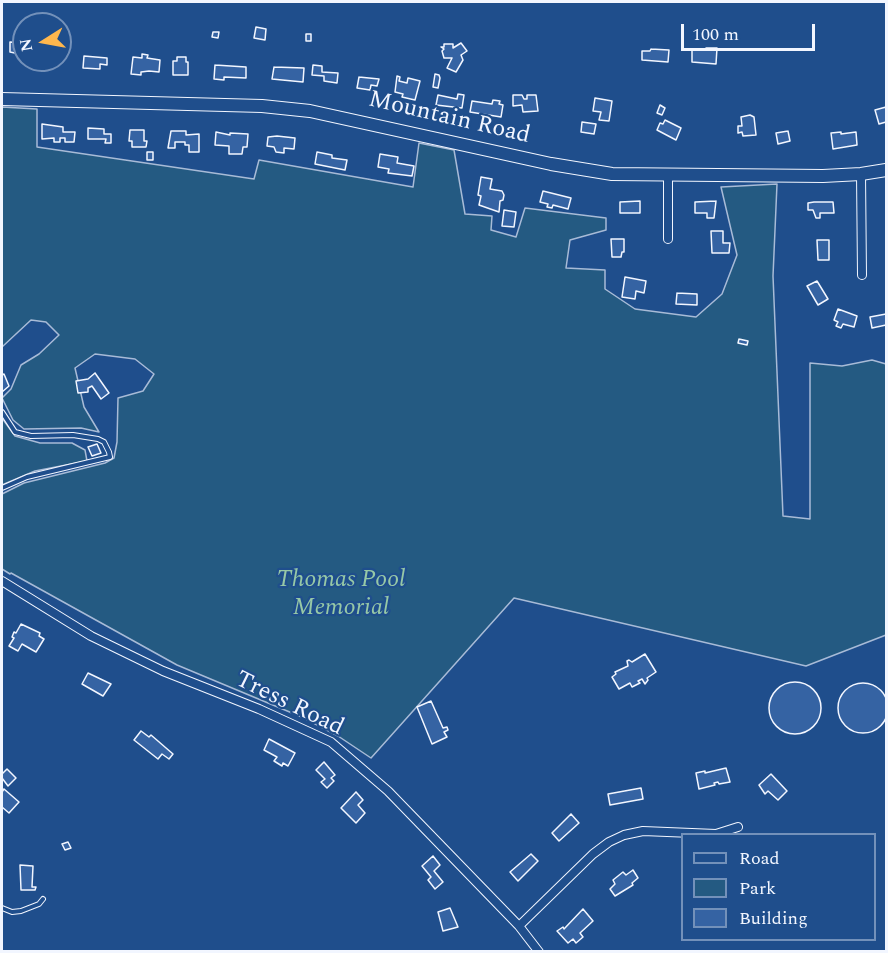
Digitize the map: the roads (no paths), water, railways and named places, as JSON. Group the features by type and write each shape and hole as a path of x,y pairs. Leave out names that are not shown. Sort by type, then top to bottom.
{"main road":[{"name":"Mountain Road","path":"2,99 229,105 302,110 353,119 559,165 612,174 823,176 886,170"}],"street":[{"path":"861,174 862,275"},
{"path":"668,176 668,239"},
{"name":"Tress Road","path":"2,581 101,641 163,671 259,709 331,742 388,791 519,926 539,951"},
{"path":"719,833 738,827"},
{"path":"519,926 593,854 617,839 643,831 692,833"}],"lane":[{"path":"2,412 15,432 31,436 73,435 98,439 104,442 110,457 27,477 2,488"},
{"path":"2,908 12,912 21,911 39,904 43,898"}],"park label":[{"name":"Thomas Pool Memorial","path":"341,595"}]}
